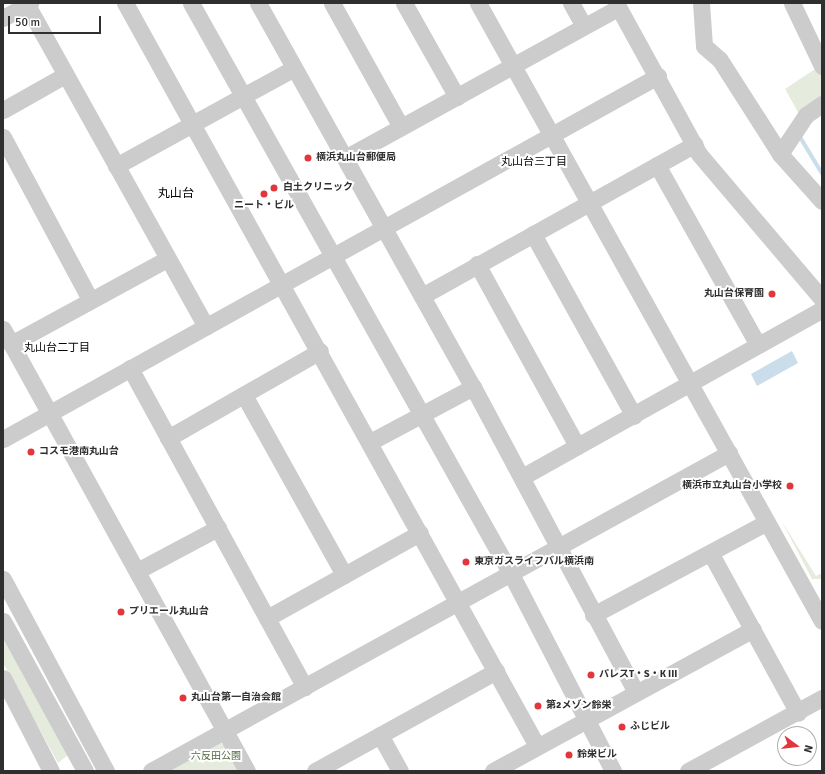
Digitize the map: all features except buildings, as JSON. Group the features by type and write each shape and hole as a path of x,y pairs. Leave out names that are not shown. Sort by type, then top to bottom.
{"street":[{"path":"125,3 320,351 537,746"},
{"path":"191,3 334,255 511,574 584,720 612,771"},
{"path":"258,3 473,387 635,691"},
{"path":"332,3 401,127"},
{"path":"404,3 457,96"},
{"path":"478,3 767,522 815,594 822,621"},
{"path":"571,3 584,26"},
{"path":"701,3 704,46 720,60 780,154 822,201"},
{"path":"792,3 822,66"},
{"path":"3,18 29,4 65,76 206,326"},
{"path":"345,158 584,26 617,6 658,76 699,154 822,299"},
{"path":"116,166 294,68"},
{"path":"3,110 65,76"},
{"path":"3,439 658,76"},
{"path":"780,154 806,115 822,104"},
{"path":"3,137 90,299"},
{"path":"422,296 477,264 695,144"},
{"path":"657,165 758,345"},
{"path":"533,234 634,416"},
{"path":"167,258 90,299 7,336 247,771"},
{"path":"477,264 578,446"},
{"path":"522,477 690,385 822,309"},
{"path":"168,438 320,351"},
{"path":"130,368 305,687"},
{"path":"370,442 473,387"},
{"path":"244,395 344,575"},
{"path":"151,771 511,574 556,545 729,453"},
{"path":"594,615 711,554 767,522"},
{"path":"137,571 218,528"},
{"path":"267,618 420,533"},
{"path":"711,554 798,712"},
{"path":"3,579 106,771"},
{"path":"3,621 85,771"},
{"path":"493,771 635,691 753,629"},
{"path":"315,771 496,671"},
{"path":"3,678 51,771"},
{"path":"688,771 822,698"},
{"path":"380,735 400,771"}],"green space":[{"path":"818,67 822,76 822,99 799,114 785,89"},
{"path":"781,520 816,576 822,573 822,579 812,579"},
{"path":"3,629 68,755 58,763 3,663"},
{"name":"六反田公園","path":"216,740 226,746 239,771 161,771"}],"water":[{"path":"792,351 798,363 757,386 751,374"}],"waterway":[{"path":"801,138 822,173"}],"place":[{"name":"横浜丸山台郵便局","path":"308,158"},
{"name":"白土クリニック","path":"274,188"},
{"name":"ニート・ビル","path":"264,194"},
{"name":"丸山台保育園","path":"772,294"},
{"name":"コスモ港南丸山台","path":"31,452"},
{"name":"横浜市立丸山台小学校","path":"790,486"},
{"name":"東京ガスライフバル横浜南","path":"466,562"},
{"name":"プリエール丸山台","path":"121,612"},
{"name":"パレスT・S・K III","path":"591,675"},
{"name":"丸山台第一自治会館","path":"183,698"},
{"name":"第2メゾン鈴栄","path":"538,706"},
{"name":"ふじビル","path":"622,727"},
{"name":"鈴栄ビル","path":"569,755"}],"district":[{"name":"丸山台三丁目","path":"534,162"},
{"name":"丸山台","path":"176,194"},
{"name":"丸山台二丁目","path":"57,348"}]}
